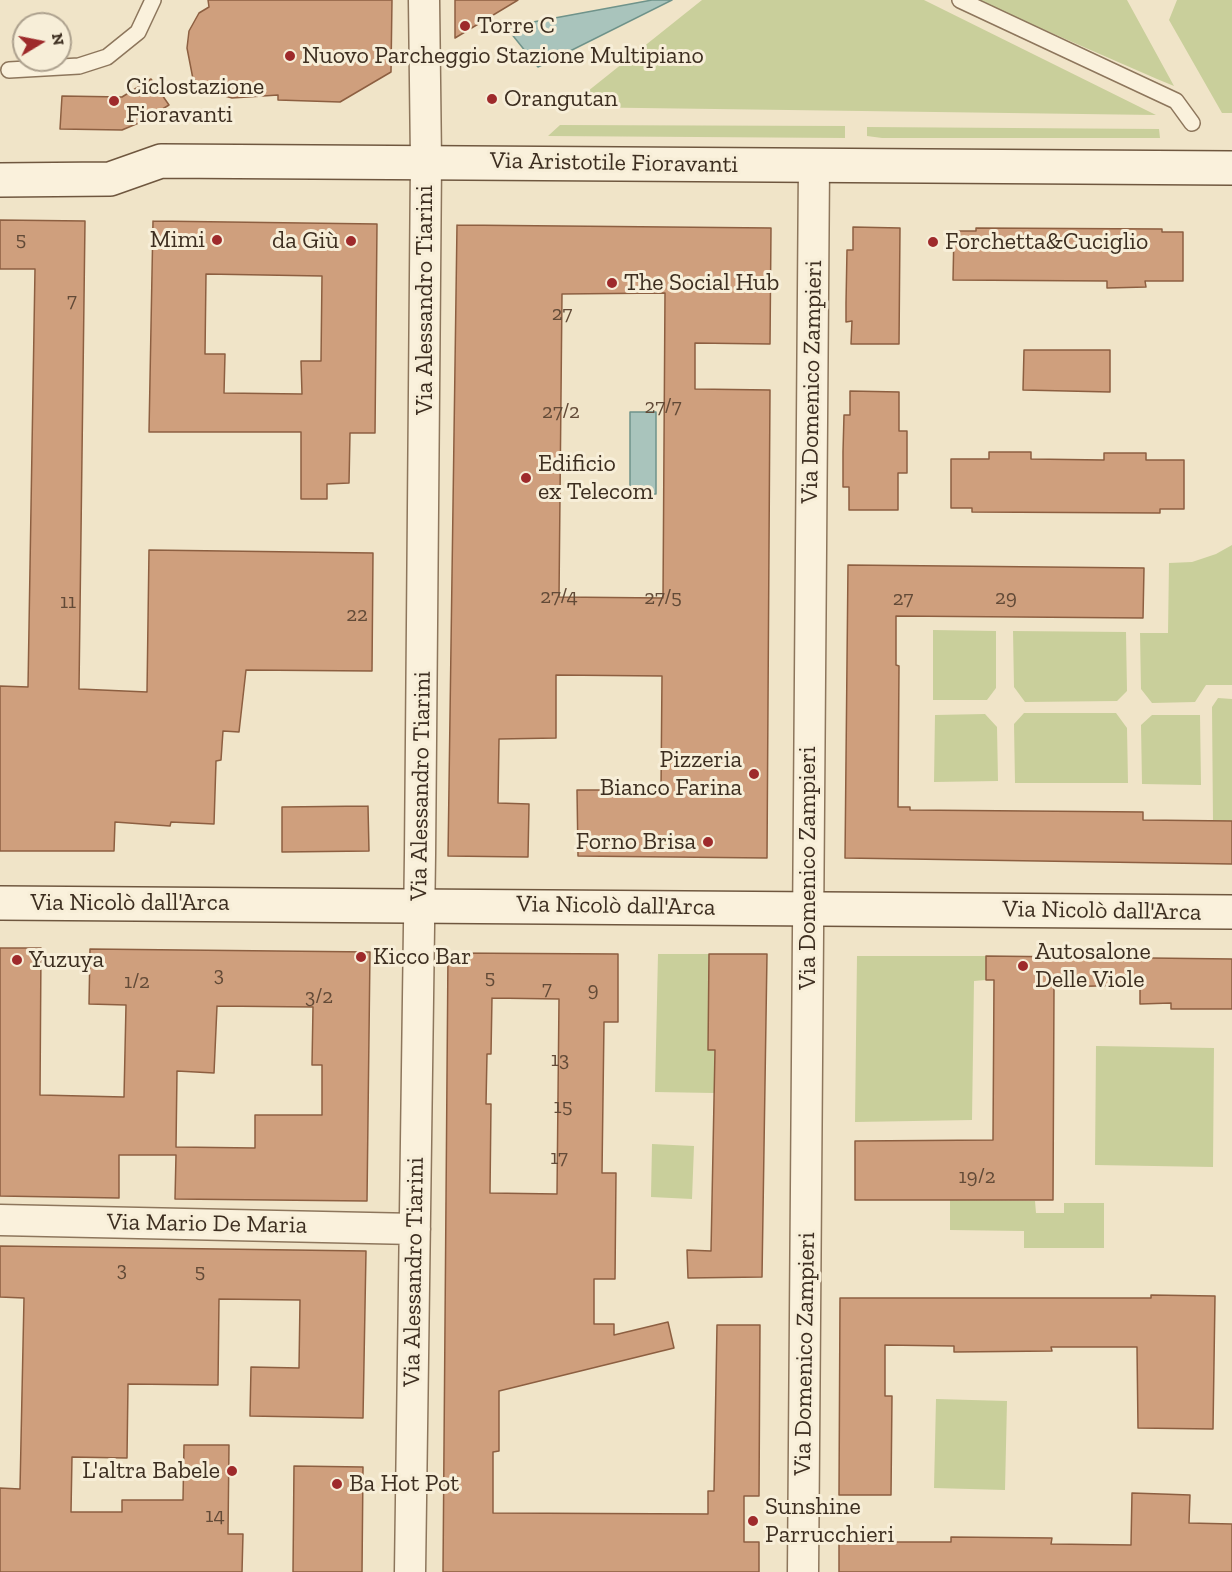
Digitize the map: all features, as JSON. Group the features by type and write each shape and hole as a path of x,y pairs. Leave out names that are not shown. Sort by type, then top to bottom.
{"street":[{"name":"Via Alessandro Tiarini","path":"410,1572 420,904 426,161 424,0"},
{"name":"Via Aristotile Fioravanti","path":"0,180 110,179 161,161 1232,168"},
{"name":"Via Domenico Zampieri","path":"803,1572 814,165"},
{"name":"Via Nicolò dall'Arca","path":"0,903 420,904 1232,912"},
{"name":"Via Mario De Maria","path":"0,1220 415,1229"}],"lane":[{"path":"9,70 78,66 107,57 138,32 153,0"},
{"path":"960,0 1176,101 1192,123"}],"green space":[{"path":"702,0 924,0 1156,115 568,107"},
{"path":"976,0 1127,0 1174,86 1157,79"},
{"path":"1177,0 1232,0 1232,113 1222,113 1169,20"},
{"path":"560,125 845,126 845,138 548,136"},
{"path":"867,127 1159,129 1160,138 882,138 867,136"},
{"path":"1232,545 1232,685 1206,685 1195,702 1152,703 1141,689 1140,633 1168,633 1169,563 1192,562 1216,554"},
{"path":"933,630 996,631 996,688 987,700 933,700"},
{"path":"1013,631 1126,632 1127,691 1117,701 1025,702 1014,687"},
{"path":"1218,698 1232,699 1232,821 1213,821 1212,707"},
{"path":"1024,713 1116,713 1127,728 1128,783 1015,783 1014,724"},
{"path":"985,714 997,727 998,781 934,782 935,715"},
{"path":"1152,715 1200,715 1201,785 1142,784 1141,725"},
{"path":"658,954 709,954 708,1049 715,1050 714,1093 655,1092"},
{"path":"857,956 986,956 986,980 974,981 972,1120 855,1122"},
{"path":"1096,1046 1214,1048 1213,1167 1095,1165"},
{"path":"652,1144 694,1146 692,1199 651,1197"},
{"path":"950,1200 1035,1201 1036,1213 1064,1213 1064,1203 1104,1203 1104,1248 1024,1248 1024,1231 950,1230"},
{"path":"936,1399 1007,1401 1005,1490 934,1488"}],"water":[{"path":"652,0 672,0 538,67 506,27"},
{"path":"630,412 656,412 656,494 630,494"}],"building":[{"name":"Nuovo Parcheggio Stazione Multipiano","path":"208,0 392,0 391,72 340,102 278,100 278,95 232,98 218,94 193,79 187,48 189,31 199,13 209,7"},
{"name":"Torre C","path":"455,0 518,0 455,38"},
{"name":"Ciclostazione Fioravanti","path":"151,79 169,105 141,122 122,130 60,129 62,96 122,97"},
{"path":"0,220 85,221 79,689 147,692 149,550 373,553 372,671 246,670 239,732 223,731 221,760 216,761 214,824 171,822 170,826 115,822 114,851 0,851 0,686 28,687 35,269 0,269"},
{"path":"153,221 377,224 375,433 350,433 349,483 327,484 327,499 301,499 301,432 149,432","holes":["206,274 322,276 321,361 301,361 302,394 224,393 225,354 205,354"]},
{"path":"457,225 771,228 770,344 695,343 695,389 770,390 767,858 578,856 577,790 661,790 662,676 556,675 556,738 499,739 498,803 529,804 528,857 448,856","holes":["665,293 663,598 559,597 562,294"]},
{"path":"853,227 900,228 899,344 851,344 852,321 846,322 846,303 847,250 853,250"},
{"path":"976,228 1162,229 1162,232 1183,232 1183,281 1145,281 1146,287 1107,288 1107,281 953,280 954,231 976,231"},
{"path":"1024,350 1110,350 1110,392 1023,390"},
{"path":"850,391 899,392 899,431 907,431 907,473 898,473 898,510 849,510 849,487 843,487 843,452 844,415 850,415"},
{"path":"989,452 1031,452 1031,459 1104,460 1104,453 1146,453 1146,460 1184,460 1184,509 1160,509 1160,513 972,512 972,508 951,508 951,459 989,459"},
{"path":"848,565 1144,568 1143,618 896,616 896,665 899,666 898,807 910,807 910,810 1143,812 1143,820 1232,821 1232,864 845,858"},
{"path":"368,806 369,851 282,852 282,807"},
{"path":"0,948 41,948 40,1095 124,1097 126,1005 89,1004 90,949 370,952 367,1201 175,1199 176,1155 119,1155 119,1198 0,1196","holes":["217,1006 313,1007 312,1065 322,1065 322,1115 255,1115 255,1148 176,1147 177,1071 214,1073"]},
{"path":"448,953 618,954 618,1022 604,1022 602,1173 616,1173 615,1279 594,1279 594,1324 614,1324 614,1335 668,1322 674,1348 499,1391 499,1451 493,1452 493,1513 708,1514 708,1491 714,1491 717,1325 760,1325 759,1496 744,1496 744,1542 759,1542 759,1572 443,1572","holes":["492,998 559,999 557,1194 490,1193 491,1104 486,1104 487,1054 491,1054"]},
{"path":"709,954 767,954 762,1277 688,1278 687,1250 711,1251 715,1050 708,1050"},
{"path":"986,956 1232,959 1232,1009 1171,1009 1171,1003 1140,1004 1140,985 1054,987 1053,1200 855,1200 855,1141 993,1140 994,980 986,980"},
{"path":"0,1246 366,1251 363,1418 250,1416 251,1367 299,1368 300,1300 219,1299 218,1385 128,1384 127,1458 72,1457 71,1512 122,1512 122,1500 183,1500 184,1445 229,1445 228,1534 243,1534 242,1572 0,1572 0,1488 20,1489 24,1298 0,1297"},
{"path":"1151,1295 1215,1296 1213,1429 1138,1428 1137,1347 1051,1347 1052,1351 954,1352 954,1346 885,1345 885,1396 892,1396 891,1495 839,1495 840,1298 1151,1298"},
{"path":"294,1466 363,1467 362,1572 293,1572"},
{"path":"1132,1493 1190,1495 1189,1523 1232,1524 1232,1572 839,1572 839,1542 951,1542 951,1537 1052,1538 1051,1544 1131,1545"}],"place":[{"name":"Torre C","path":"465,26"},
{"name":"Nuovo Parcheggio Stazione Multipiano","path":"290,56"},
{"name":"Orangutan","path":"492,99"},
{"name":"Ciclostazione Fioravanti","path":"114,101"},
{"name":"Mimi","path":"217,240"},
{"name":"da Giù","path":"351,241"},
{"name":"Forchetta&Cuciglio","path":"933,242"},
{"name":"The Social Hub","path":"612,283"},
{"name":"Edificio ex Telecom","path":"526,478"},
{"name":"Pizzeria Bianco Farina","path":"754,774"},
{"name":"Forno Brisa","path":"708,842"},
{"name":"Kicco Bar","path":"361,957"},
{"name":"Yuzuya","path":"17,960"},
{"name":"Autosalone Delle Viole","path":"1023,966"},
{"name":"L'altra Babele","path":"232,1471"},
{"name":"Ba Hot Pot","path":"337,1484"},
{"name":"Sunshine Parrucchieri","path":"753,1521"}]}
